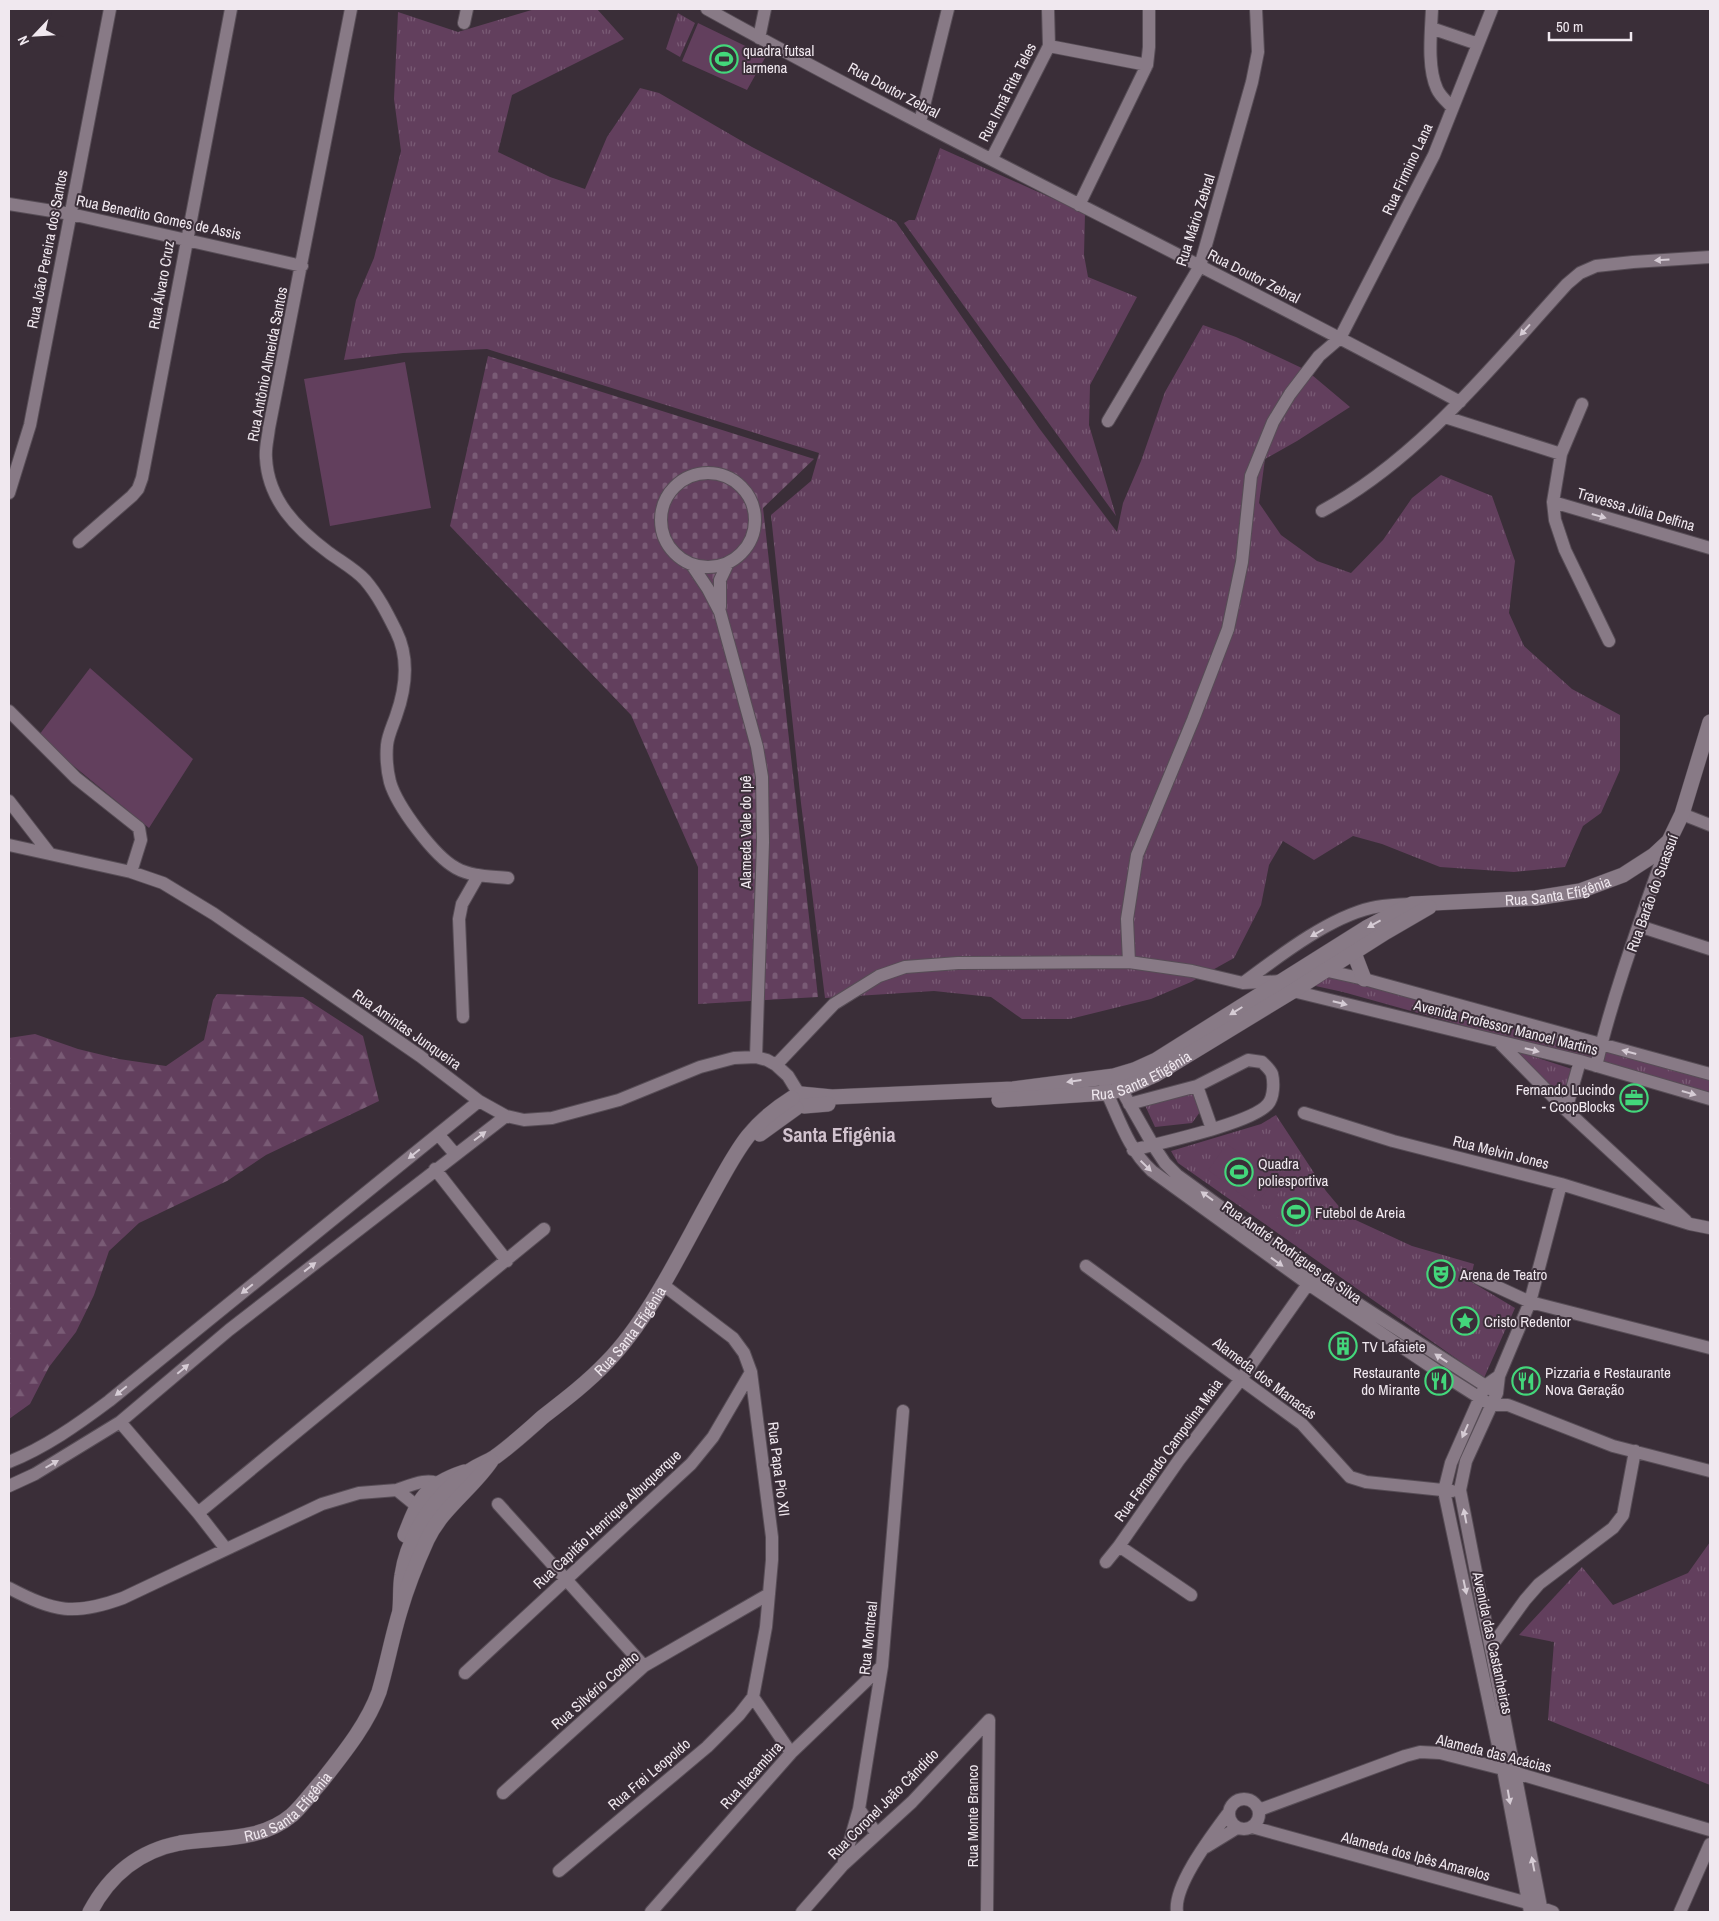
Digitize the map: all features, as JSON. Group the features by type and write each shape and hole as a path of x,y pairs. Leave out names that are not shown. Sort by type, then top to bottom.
{"main road":[{"name":"Rua Barão do Suassuí","path":"1669,841 1682,814 1710,722"},
{"name":"Rua Santa Efigênia","path":"1288,986 1307,966 1366,928 1412,904 1536,898 1580,891 1623,875 1654,855 1669,841"},
{"name":"Rua Santa Efigênia","path":"446,1492 483,1473 494,1458 607,1362 632,1332 662,1284 726,1169 797,1098 1020,1099 1154,1075 1288,986 1324,970 1435,904"},
{"path":"1354,953 1364,979"},
{"name":"Rua Santa Efigênia","path":"400,1609 402,1575 413,1540 428,1513 446,1492 470,1470 494,1458"},
{"path":"428,1513 422,1498 446,1492"},
{"name":"Rua Santa Efigênia","path":"90,1912 115,1875 133,1862 153,1852 179,1844 235,1838 256,1833 277,1825 305,1802 343,1754 372,1706 378,1692 400,1609 428,1538 428,1513"}],"street":[{"name":"Rua João Pereira dos Santos","path":"9,493 30,425 110,9"},
{"name":"Rua Álvaro Cruz","path":"79,542 132,496 138,489 142,478 231,9"},
{"name":"Rua Antônio Almeida Santos","path":"351,9 269,428 266,457 269,478 278,501 292,522 310,538 364,578 378,597 398,634 404,657 406,679 402,701 387,742 386,763 391,784 400,802 424,838 441,856 457,868 478,876 508,878"},
{"path":"464,24 467,9"},
{"name":"Rua Doutor Zebral","path":"707,9 759,38 1460,402"},
{"path":"759,38 765,9"},
{"path":"920,122 948,9"},
{"name":"Rua Irmã Rita Teles","path":"992,158 1049,46 1048,9"},
{"path":"1079,205 1147,66 1149,9"},
{"name":"Rua Mário Zebral","path":"1108,421 1200,266 1252,82 1258,52 1256,9"},
{"path":"1432,9 1432,70 1436,88 1452,107"},
{"name":"Rua Firmino Lana","path":"1340,338 1434,155 1492,9"},
{"path":"1431,28 1478,44"},
{"path":"1049,46 1147,66"},
{"name":"Rua Benedito Gomes de Assis","path":"9,204 71,214 302,266"},
{"path":"1322,511 1348,497 1377,476 1445,417 1567,284 1580,273 1596,266 1710,257"},
{"path":"1129,962 1127,919 1137,855 1193,720 1228,629 1242,562 1251,476 1273,422 1290,394 1319,356 1340,338"},
{"path":"1582,404 1560,454 1553,502 1555,520 1565,550 1609,641"},
{"path":"1445,417 1560,454"},
{"path":"706,473 724,476 740,486 750,500 755,518 752,537 743,552 728,563 710,568 692,565 676,555 665,540 661,522 664,504 673,488 688,478 706,473"},
{"name":"Travessa Júlia Delfina","path":"1553,502 1710,548"},
{"name":"Alameda Vale do Ipê","path":"720,612 720,580 728,563"},
{"name":"Alameda Vale do Ipê","path":"692,565 720,612 757,747 762,777 763,842 756,1057"},
{"path":"9,711 76,778 139,828 141,840 131,872"},
{"path":"9,801 50,854"},
{"path":"1698,820 1710,813"},
{"path":"1682,814 1710,824"},
{"name":"Rua Barão do Suassuí","path":"1596,1066 1601,1044 1638,926 1669,841"},
{"name":"Rua Amintas Junqueira","path":"9,845 131,872 163,883 214,914 420,1056 479,1101 506,1116 524,1120 552,1118 619,1100 700,1067 734,1058 756,1057 776,1065 788,1076 797,1098"},
{"path":"464,1017 459,919 462,904 478,876"},
{"path":"1243,983 1303,941 1339,921 1368,908 1412,904"},
{"path":"1638,926 1710,949"},
{"name":"Avenida Professor Manoel Martins","path":"776,1065 834,1004 879,976 905,967 958,963 1129,962 1192,971 1243,983 1288,986 1580,1061 1710,1099"},
{"name":"Avenida Professor Manoel Martins","path":"1307,966 1364,979 1710,1074"},
{"path":"1498,1041 1566,1110 1690,1224"},
{"path":"1129,1104 1197,1086 1248,1060 1262,1062 1272,1072 1273,1089 1270,1102 1261,1112 1212,1129 1133,1150"},
{"path":"1566,1110 1580,1061"},
{"name":"Rua André Rodrigues da Silva","path":"1111,1084 1129,1104 1165,1163 1177,1175 1482,1392 1491,1405 1508,1405 1613,1446 1710,1471"},
{"name":"Rua André Rodrigues da Silva","path":"1111,1084 1133,1150 1152,1172 1308,1284 1482,1392 1497,1393 1508,1405"},
{"path":"1197,1086 1212,1129"},
{"path":"9,1462 32,1453 68,1432 109,1401 479,1101"},
{"name":"Rua Melvin Jones","path":"1304,1113 1401,1143 1561,1184 1690,1224 1710,1228"},
{"path":"9,1486 35,1474 120,1422 229,1330 506,1116"},
{"path":"438,1134 455,1154"},
{"path":"435,1169 507,1260"},
{"name":"Avenida das Castanheiras","path":"1509,1771 1491,1648 1460,1490 1466,1461 1497,1393 1499,1376 1530,1302 1561,1184"},
{"path":"198,1513 544,1229"},
{"name":"Alameda dos Manacás","path":"1086,1266 1302,1424 1350,1476 1366,1482 1444,1491 1460,1490"},
{"path":"1478,1278 1530,1302 1710,1348"},
{"name":"Rua Papa Pio XII","path":"662,1284 733,1338 744,1353 750,1372 772,1537 766,1627 753,1697"},
{"name":"Rua Fernando Campolina Maia","path":"1106,1562 1179,1460 1241,1380 1308,1284"},
{"path":"216,1314 229,1330"},
{"name":"Rua Capitão Henrique Albuquerque","path":"465,1673 691,1464 714,1437 750,1372"},
{"path":"1482,1392 1499,1376"},
{"name":"Avenida das Castanheiras","path":"1482,1392 1451,1463 1444,1491 1539,1910"},
{"name":"Rua Montreal","path":"843,1865 858,1809 882,1666 903,1411"},
{"path":"120,1422 198,1513 226,1549"},
{"path":"1491,1648 1524,1600 1539,1584 1613,1528 1623,1515 1635,1451"},
{"path":"9,1588 49,1606 73,1610 99,1607 124,1598 298,1515 340,1498 359,1493 397,1490 422,1482 446,1492"},
{"path":"397,1490 428,1513"},
{"path":"498,1504 644,1666"},
{"path":"1119,1546 1191,1595"},
{"name":"Rua Silvério Coelho","path":"503,1793 644,1666 769,1594"},
{"name":"Rua Itacambira","path":"650,1912 791,1753 882,1666"},
{"path":"753,1697 791,1753"},
{"name":"Rua Frei Leopoldo","path":"559,1871 707,1747 739,1715 753,1697"},
{"name":"Rua Coronel João Cândido","path":"802,1912 843,1865 912,1802 989,1720"},
{"name":"Rua Monte Branco","path":"987,1912 989,1720"},
{"name":"Alameda das Acácias","path":"1258,1808 1420,1752 1440,1753 1509,1771 1710,1830"},
{"path":"1177,1912 1177,1899 1200,1851 1229,1812 1233,1803 1241,1798 1250,1799 1258,1808 1260,1815 1254,1825 1243,1829 1237,1828 1231,1822 1229,1812"},
{"path":"858,1809 877,1834"},
{"name":"Alameda dos Ipês Amarelos","path":"1254,1825 1270,1833 1539,1910"},
{"path":"1200,1851 1237,1828"},
{"path":"1680,1912 1710,1844"}],"green space":[{"path":"535,9 597,9 624,39 512,95 498,152 550,177 585,189 607,137 640,88 659,93 752,147 896,222 1039,428 1117,532 1123,503 1141,461 1165,392 1203,325 1236,337 1306,370 1350,407 1265,459 1259,503 1281,535 1317,561 1351,573 1383,540 1412,498 1441,475 1492,496 1515,561 1509,613 1524,646 1572,689 1620,715 1620,770 1601,813 1583,826 1565,867 1514,872 1440,867 1382,844 1353,836 1314,860 1283,841 1269,865 1261,905 1234,958 1191,982 1151,999 1070,1019 1022,1019 991,997 934,991 825,998 801,803 771,515 811,481 819,453 487,349 403,353 344,360 356,300 374,258 401,151 394,99 398,12 458,32"},
{"path":"678,13 695,23 680,57 666,49"},
{"name":"quadra futsal larmena","path":"698,23 766,56 747,90 682,61"},
{"path":"940,148 1085,213 1084,255 1088,277 1137,297 1090,385 1089,425 1116,516 904,223 909,220 915,220"},
{"path":"488,356 814,459 763,508 818,997 698,1004 698,867 631,715 450,526"},
{"path":"405,362 431,508 330,526 304,379"},
{"path":"90,668 193,759 149,828 53,749 36,739"},
{"path":"1325,976 1599,1045 1594,1062 1343,992 1311,985"},
{"path":"217,994 303,997 363,1036 379,1101 266,1155 227,1181 139,1223 109,1251 94,1295 76,1332 49,1367 30,1404 9,1419 9,1038 35,1034 78,1049 119,1059 166,1066 204,1040 213,1000"},
{"path":"1513,1050 1575,1070 1562,1098"},
{"path":"1604,1050 1710,1074 1710,1095 1598,1066"},
{"path":"1192,1093 1200,1105 1200,1112 1192,1123 1155,1127 1143,1101"},
{"path":"1276,1115 1326,1191 1347,1216 1412,1246 1474,1264 1470,1281 1515,1308 1484,1378 1178,1163 1171,1151 1261,1124"},
{"name":"Quadra poliesportiva","path":"1227,1144 1269,1175 1250,1201 1208,1170"},
{"path":"1274,1180 1283,1187 1268,1207 1259,1200"},
{"name":"Futebol de Areia","path":"1298,1189 1317,1203 1294,1235 1275,1221"},
{"path":"1710,1542 1710,1785 1548,1720 1554,1642 1519,1635 1582,1567 1613,1605 1688,1573"}],"place":[{"name":"quadra futsal larmena","path":"724,59"},
{"name":"Fernando Lucindo - CoopBlocks","path":"1634,1098"},
{"name":"Quadra poliesportiva","path":"1239,1172"},
{"name":"Futebol de Areia","path":"1296,1212"},
{"name":"Arena de Teatro","path":"1441,1274"},
{"name":"Cristo Redentor","path":"1465,1321"},
{"name":"TV Lafaiete","path":"1343,1346"},
{"name":"Restaurante do Mirante","path":"1439,1381"},
{"name":"Pizzaria e Restaurante Nova Geração","path":"1526,1381"}],"district":[{"name":"Santa Efigênia","path":"839,1134"}]}
